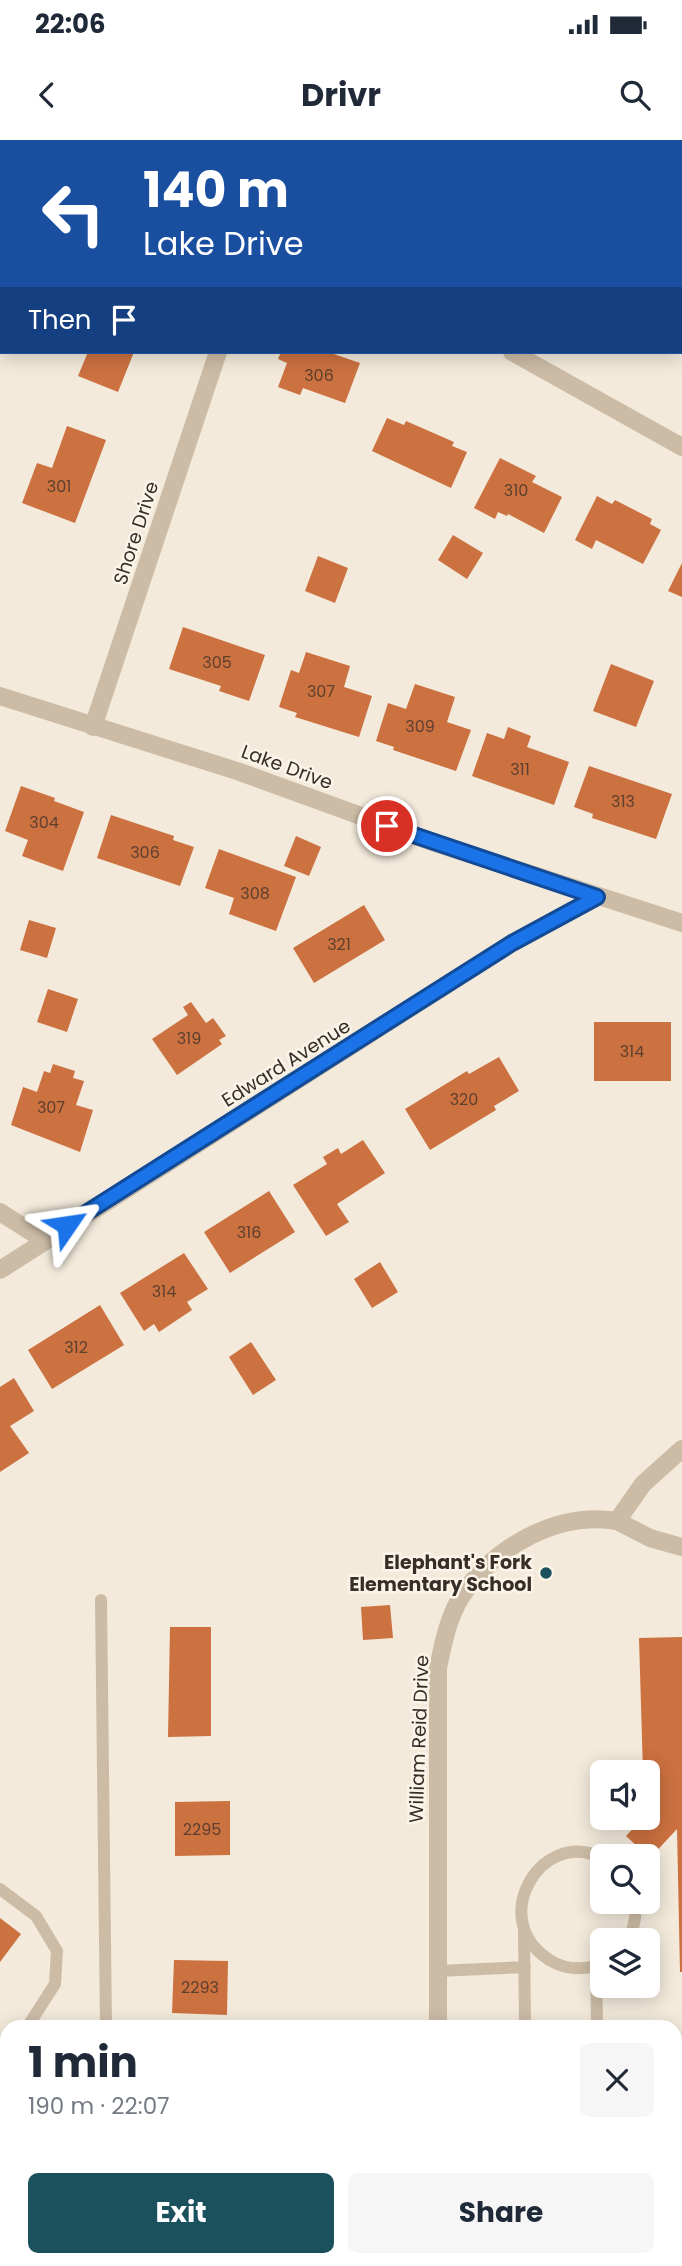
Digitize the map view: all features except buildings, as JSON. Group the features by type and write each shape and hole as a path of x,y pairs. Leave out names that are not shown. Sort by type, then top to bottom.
{"street":[{"name":"Shore Drive","path":"93,727 217,354"},
{"path":"516,354 682,447"},
{"name":"Lake Drive","path":"0,696 237,771 438,844 597,897"},
{"path":"597,897 682,923"},
{"name":"Edward Avenue","path":"0,1270 512,943 597,897"},
{"path":"0,1212 44,1240"},
{"path":"617,1521 643,1484 682,1449"},
{"name":"William Reid Drive","path":"438,2020 438,1668 444,1635 461,1598 482,1571 509,1548 540,1531 567,1523 598,1518 617,1521 650,1538 682,1547"}],"lane":[{"path":"101,1600 106,2020"},
{"path":"525,2020 524,1929 521,1912 523,1893 531,1877 544,1864 560,1856 578,1853 590,1856"},
{"path":"0,1889 36,1916 57,1951 55,1984 33,2020"},
{"path":"524,1929 532,1945 545,1958 561,1966 578,1969 590,1967"},
{"path":"438,1971 525,1967"},
{"path":"597,2020 598,1998"}],"place":[{"name":"Elephant's Fork Elementary School","path":"546,1573"}],"route":[{"path":"67,1225 512,943 597,897 387,826"}]}
